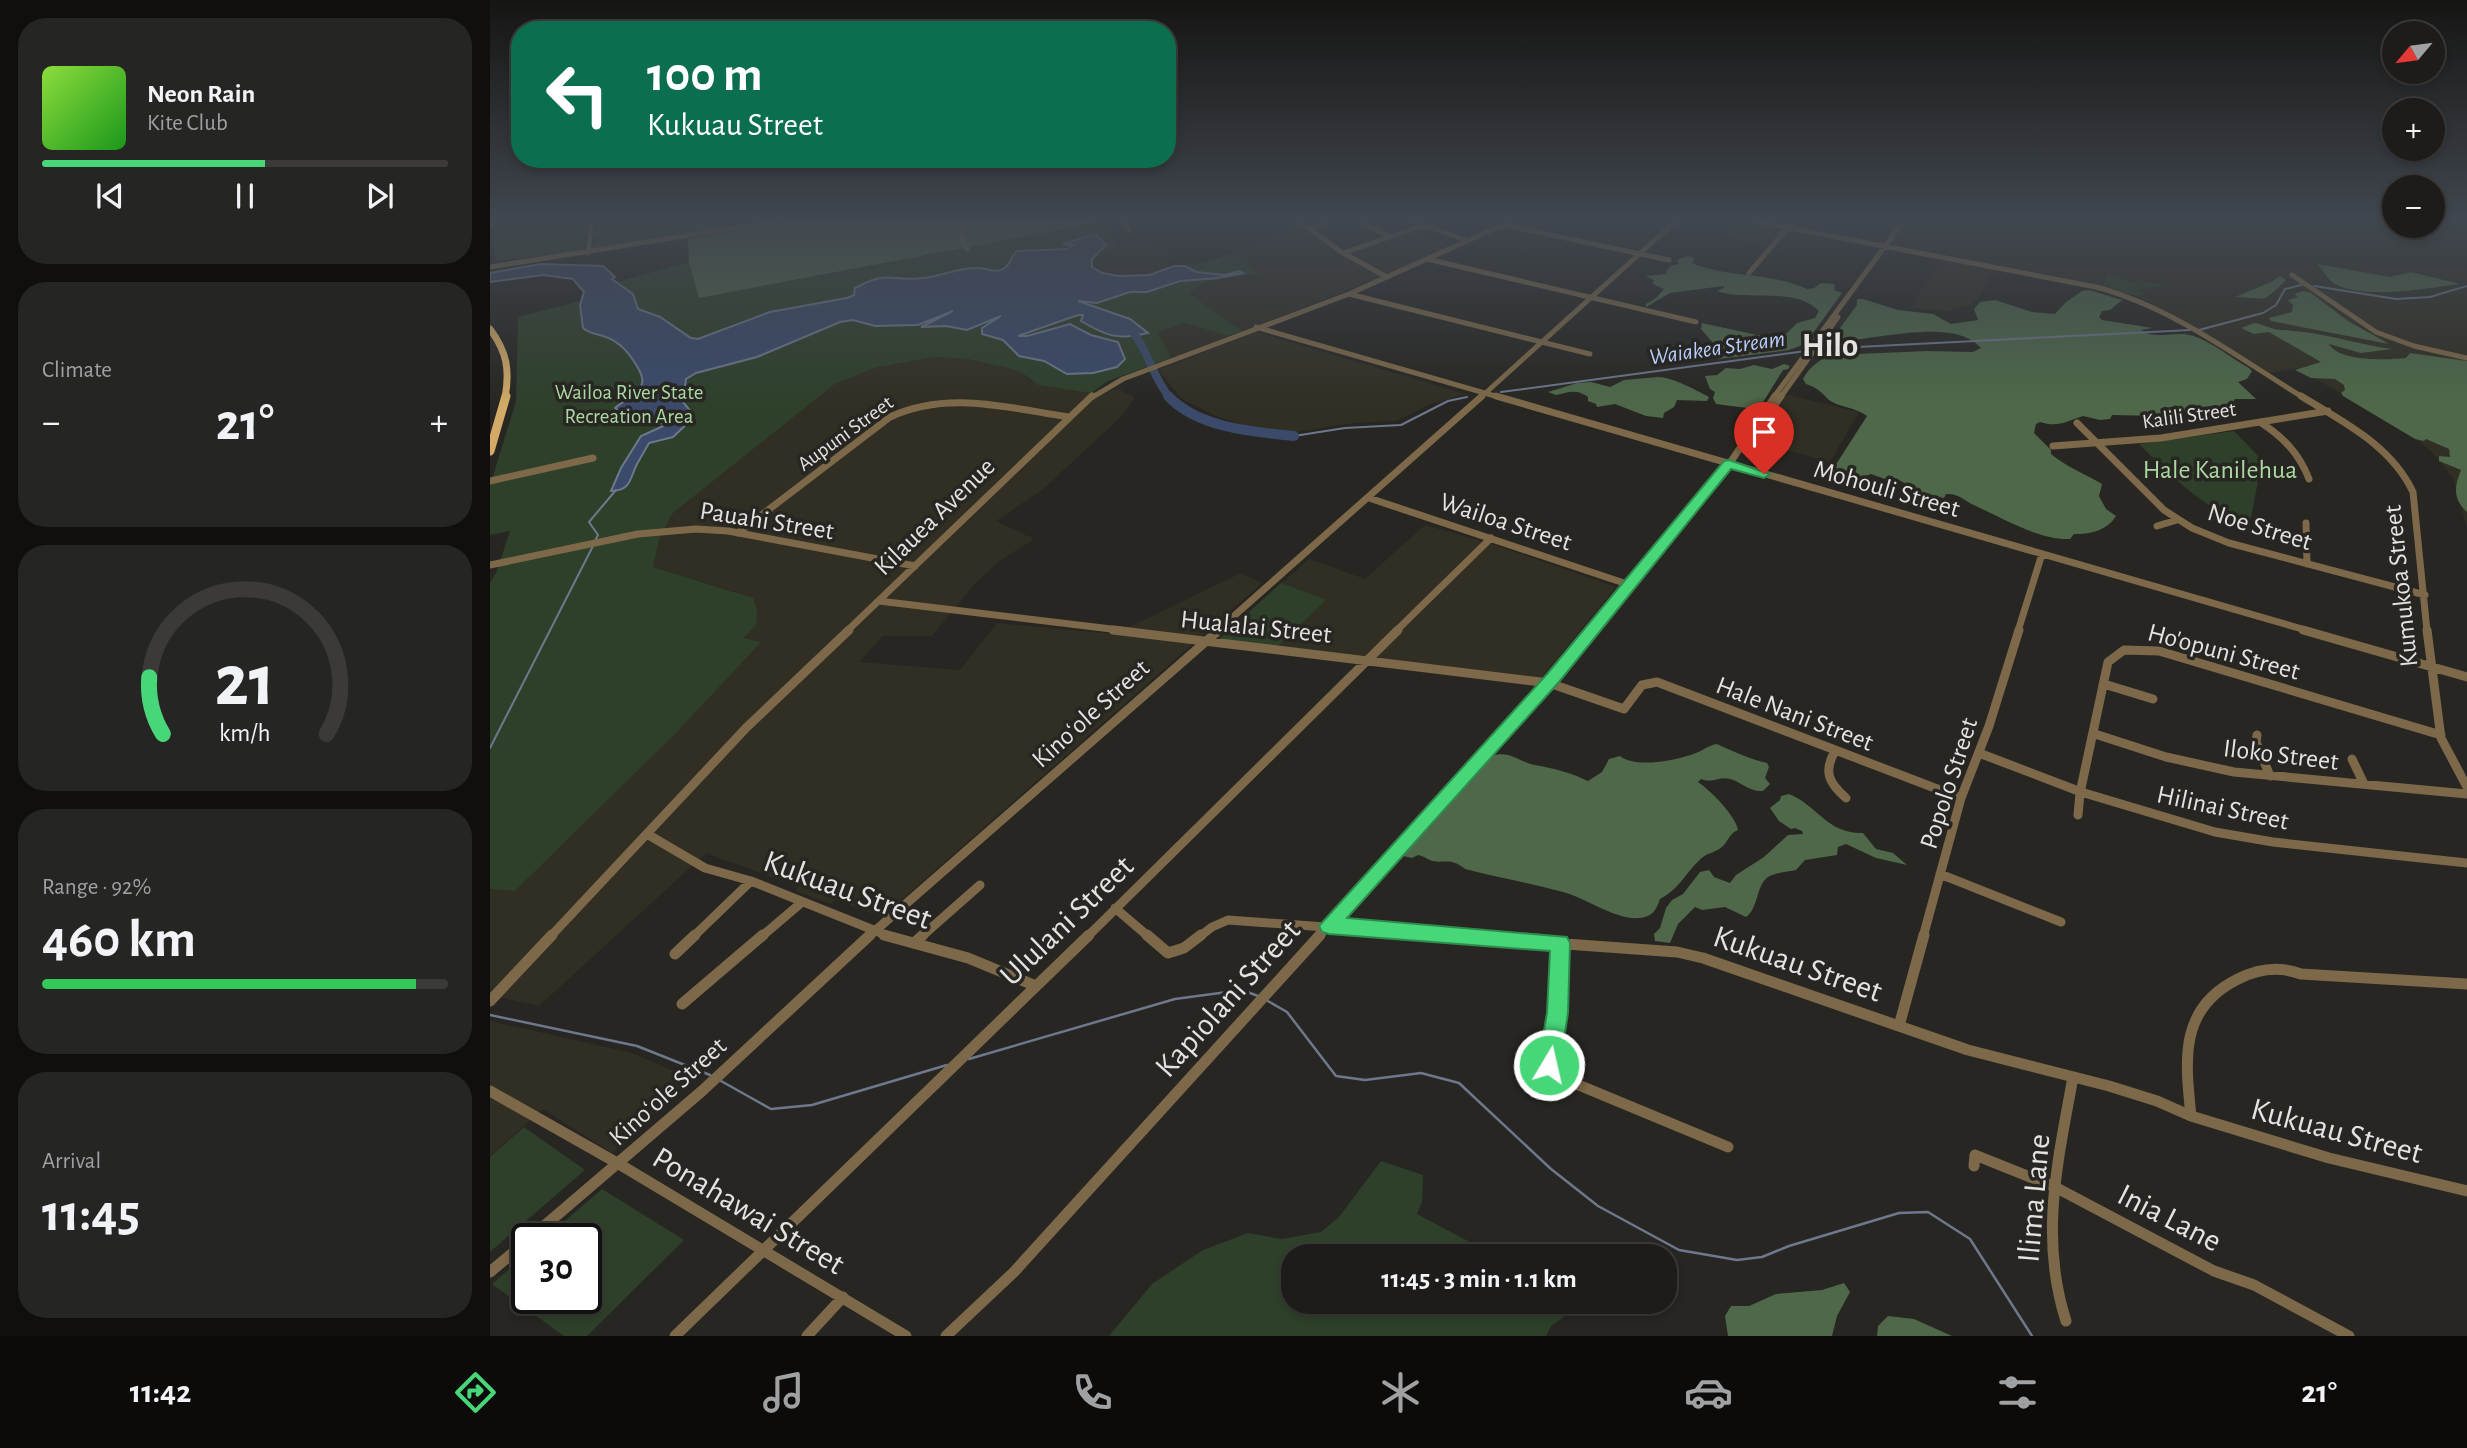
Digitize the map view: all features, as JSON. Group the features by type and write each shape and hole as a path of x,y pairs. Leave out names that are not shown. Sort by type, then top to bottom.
{"main road":[{"path":"490,329 505,351 508,369 503,406 490,451"}],"street":[{"name":"Kilauea Avenue","path":"490,1001 738,736 1096,394 1128,376 1377,281"},
{"path":"1523,281 1696,322"},
{"name":"Kinoʻole Street","path":"548,1223 702,1091 873,932 1369,498 1609,281"},
{"name":"Kapiolani Street","path":"1755,428 1754,424 1857,281"},
{"name":"Kapiolani Street","path":"946,1336 1014,1272 1549,683 1729,464 1755,428 1761,425 1863,281"},
{"name":"Kumukoa Street","path":"2063,281 2113,291 2146,303 2183,324 2372,440 2404,475 2413,492 2441,735 2452,763 2467,787"},
{"path":"2304,281 2361,323 2384,336 2427,350 2467,358"},
{"path":"1349,294 1590,354"},
{"name":"Mohouli Street","path":"1256,327 2467,677"},
{"name":"Aupuni Street","path":"738,533 890,417 914,406 951,401 1069,417"},
{"name":"Kalili Street","path":"2053,446 2161,438 2328,411"},
{"path":"2260,422 2290,443 2302,459 2309,480"},
{"name":"Noe Street","path":"2077,423 2177,520 2229,543 2425,595"},
{"path":"490,481 593,458"},
{"name":"Wailoa Street","path":"1369,498 1630,585"},
{"path":"2157,526 2177,520"},
{"path":"2306,523 2308,564"},
{"name":"Pauahi Street","path":"490,565 607,540 688,529 738,533 915,566"},
{"name":"Ululani Street","path":"675,1336 983,1040 1490,538"},
{"name":"Popolo Street","path":"1899,1026 1961,798 1979,753 2042,554"},
{"name":"Hualalai Street","path":"878,601 1203,643 1549,683 1624,709"},
{"name":"Ho'opuni Street","path":"2078,814 2108,662 2116,653 2130,649 2148,649 2441,735"},
{"name":"Hale Nani Street","path":"1624,709 1642,685 1657,682 1961,798"},
{"path":"2104,684 2154,699"},
{"name":"Iloko Street","path":"2095,734 2166,757 2223,770 2467,794"},
{"path":"2257,735 2256,742 2270,776"},
{"path":"1835,751 1828,762 1826,774 1829,782 1846,798"},
{"name":"Hilinai Street","path":"1979,753 2081,792 2215,832 2273,842 2467,863"},
{"path":"2352,760 2364,785"},
{"name":"Kukuau Street","path":"647,834 705,868 751,881 873,932 968,958 1036,986"},
{"path":"1940,874 2062,922"},
{"path":"675,954 751,881"},
{"path":"914,943 980,885"},
{"path":"682,1004 801,903"},
{"name":"Kukuau Street","path":"1115,908 1168,953 1180,951 1224,920 1652,949 1703,958 1968,1050 2157,1101 2191,1116 2329,1158 2467,1191"},
{"path":"1560,943 1558,1013 1549,1056 1549,1065 1557,1076 1728,1147"},
{"path":"2191,1116 2186,1070 2189,1035 2201,1007 2216,991 2236,979 2251,973 2287,968 2301,974 2467,984"},
{"name":"Ilima Lane","path":"2066,1321 2055,1296 2051,1240 2055,1187 2073,1077"},
{"name":"Ponahawai Street","path":"490,1091 619,1164 906,1336"},
{"name":"Inia Lane","path":"1974,1166 1975,1155 2055,1187 2214,1271 2254,1285 2349,1336"},
{"name":"Kinoʻole Street","path":"490,1272 511,1254"},
{"path":"807,1336 843,1297"}],"shaded area":[{"path":"1371,281 1242,331 1190,294 1193,288 1203,283"},
{"path":"1927,281 1988,281 1978,299 1971,305 1948,311 1910,308"},
{"path":"2076,281 2467,281 2467,528 2453,478 2433,453 2404,429 2297,368 2270,373 2165,310 2138,297"},
{"path":"1185,323 1228,336 1171,358 1158,332"},
{"path":"1257,332 1465,394 1428,405 1397,421 1354,423 1296,432 1264,432 1216,416 1182,399 1158,370"},
{"path":"935,357 968,359 1017,369 1030,381 1091,393 1118,389 1135,398 1121,417 1042,490 996,521 1034,539 998,562 972,587 932,636 883,636 859,662 960,670 997,623 1115,634 1241,573 1262,583 882,917 835,900 831,904 795,891 799,887 706,853 539,1006 490,995 490,889 515,891 676,733 760,642 743,639 735,592 653,567 660,536 673,513 835,384 874,368"},
{"path":"1784,394 1859,412 1830,462 1753,441"},
{"path":"1425,525 1492,544 1616,587 1541,678 1218,640 1309,559 1365,579"},
{"path":"490,1021 632,1053 692,1079 612,1153 543,1109 490,1156"}],"green space":[{"name":"Wailoa River State Recreation Area","path":"619,281 694,281 699,298 788,281 1210,281 1190,294 1242,331 1228,336 1185,323 1158,332 1171,358 1108,381 1091,393 1039,385 1017,370 968,359 935,357 874,368 835,384 673,513 660,536 653,567 753,598 757,610 756,625 743,638 761,642 676,733 515,891 490,889 490,583 497,571 510,531 490,535 490,486 516,401 518,317 624,290 617,282"},
{"path":"694,281 787,281 699,298"},
{"path":"1654,281 1784,281 1807,289 1821,283 1835,284 1834,290 1842,293 1805,344 1789,350 1719,359 1712,356 1714,344 1701,329 1702,323 1771,338 1787,333 1797,323 1815,318 1819,311 1809,303 1797,299 1717,291 1725,287 1723,286 1670,293 1646,307 1646,304 1664,289 1653,284"},
{"path":"2105,281 2147,281 2166,286 2135,290 2144,294 2136,296 2103,286"},
{"path":"2284,281 2267,297 2235,297 2271,282"},
{"path":"2332,281 2449,281 2460,284 2379,292 2347,289"},
{"path":"2089,290 2122,300 2110,310 2102,311 2099,317 2102,320 2153,328 2141,330 2151,334 2193,336 2249,368 2252,371 2247,379 2238,382 2256,399 2235,399 2229,408 2195,409 2157,416 2112,415 2110,419 2100,420 2083,416 2057,424 2036,424 2034,433 2051,450 2051,454 2102,484 2099,496 2106,509 2116,516 2108,525 2086,534 2074,534 2070,539 2059,539 2034,533 1954,495 1946,494 1944,498 1925,494 1895,478 1885,479 1871,474 1857,479 1832,471 1832,465 1837,463 1867,416 1829,400 1806,384 1803,379 1816,364 1833,355 1973,352 1981,348 1969,339 1952,333 1933,332 1835,341 1832,339 1857,305 1857,299 1898,310 1933,314 1951,324 1978,320 1974,309 1980,302 1995,300 2032,312 2055,314 2082,291"},
{"path":"2303,291 2311,293 2348,321 2389,344 2271,321 2269,318 2292,312 2293,305 2288,300 2298,297 2294,294"},
{"path":"2254,323 2278,330 2309,333 2392,349 2361,353 2329,344 2334,350 2353,357 2398,359 2406,358 2410,353 2467,361 2467,512 2459,502 2456,492 2461,470 2439,461 2439,456 2450,457 2449,449 2426,439 2415,439 2343,396 2341,393 2345,390 2344,385 2335,379 2311,378 2295,370 2321,362 2269,332 2254,334 2241,328"},
{"path":"1784,364 1790,366 1783,370 1762,404 1755,409 1716,404 1713,398 1715,392 1710,389 1705,376 1717,375 1726,368 1740,369 1754,365 1772,369"},
{"path":"1658,377 1677,381 1709,397 1707,401 1677,400 1674,407 1664,413 1663,418 1646,416 1615,404 1597,407 1588,401 1588,397 1579,393 1556,395 1548,392 1577,383 1591,382 1610,387 1624,380"},
{"name":"Hale Kanilehua","path":"2234,431 2262,460 2251,518 2248,520 2235,518 2205,503 2139,444"},
{"path":"1281,583 1326,600 1277,647 1218,640"},
{"path":"1717,744 1767,763 1769,767 1765,778 1770,784 1763,791 1758,791 1726,778 1709,781 1701,779 1698,782 1728,811 1738,830 1721,848 1697,862 1673,890 1660,899 1650,915 1639,918 1620,916 1563,892 1467,869 1452,862 1433,861 1418,855 1412,858 1403,856 1401,852 1432,825 1464,782 1493,755 1510,756 1588,781 1602,772 1609,759 1620,756 1636,762 1657,762 1688,756"},
{"path":"1789,794 1840,829 1863,833 1876,849 1893,853 1907,865 1876,858 1846,844 1838,847 1837,855 1805,860 1796,870 1768,877 1761,885 1753,908 1746,917 1725,907 1702,910 1695,907 1678,924 1670,943 1655,941 1654,934 1660,928 1666,908 1672,900 1683,894 1700,872 1709,870 1714,877 1730,883 1736,875 1764,857 1788,835 1803,834 1802,831 1791,829 1779,821 1770,808 1781,796"},
{"path":"524,1127 585,1170 524,1223 511,1223 511,1234 490,1252 490,1157"},
{"path":"1381,1161 1423,1175 1422,1202 1417,1214 1473,1244 1281,1244 1281,1314 1568,1314 1551,1326 1546,1336 1109,1336 1152,1284 1203,1250 1248,1233 1282,1239 1321,1232 1339,1217"},
{"path":"602,1189 684,1240 587,1336 564,1336 534,1314 602,1314 602,1223 563,1223"},
{"path":"511,1268 511,1298 492,1284"},
{"path":"1844,1283 1850,1292 1837,1316 1832,1336 1728,1336 1725,1316 1731,1306 1749,1306 1776,1294 1822,1290"},
{"path":"1888,1316 1914,1319 1952,1336 1877,1336 1878,1326"}],"water":[{"path":"575,281 615,281 633,294 638,309 660,317 691,338 698,339 770,312 847,298 854,295 855,288 867,282 1179,281 1147,292 1130,292 1097,303 1078,301 1130,319 1148,333 1113,336 1081,321 1083,315 1078,315 1018,336 1070,324 1091,335 1118,342 1125,359 1117,367 1093,373 1067,374 1044,361 1019,356 1003,340 982,334 982,328 1001,316 967,330 946,326 921,327 953,311 918,325 875,326 853,320 840,322 757,357 696,373 686,379 683,402 692,413 691,420 673,437 649,443 629,483 623,489 611,491 621,468 641,436 670,423 639,424 636,415 631,411 619,411 615,408 640,389 641,374 632,358 619,345 583,328 580,305 584,292"}],"waterway":[{"name":"Waiakea Stream","path":"2199,330 2263,313 2276,305 2285,289 2301,285"},
{"name":"Waiakea Stream","path":"2314,286 2396,299 2430,297 2467,286"},
{"path":"1127,326 1140,343 1170,398"},
{"name":"Waiakea Stream","path":"1818,349 2190,330"},
{"name":"Waiakea Stream","path":"1501,392 1806,351"},
{"path":"1294,436 1345,428 1401,425 1448,401 1467,397"},
{"path":"1170,398 1180,407 1210,422 1244,430 1294,436"},
{"path":"595,541 598,535 589,522 616,490"},
{"path":"490,748 593,546"},
{"path":"969,1059 1175,999 1242,990 1258,996"},
{"path":"1266,1000 1287,1012 1336,1076 1365,1080 1421,1073 1459,1083 1551,1169 1598,1206 1679,1250 1737,1260 1762,1257 1789,1246 1899,1213 1928,1212 1970,1239 2032,1336"},
{"path":"490,1015 637,1046 710,1075"},
{"path":"721,1081 771,1109 812,1105 947,1065"}],"district":[{"name":"Hilo","path":"1830,344"}],"route":[{"path":"1549,1065 1558,1013 1557,973 1560,943 1329,926 1553,678 1729,464 1764,474"}]}
